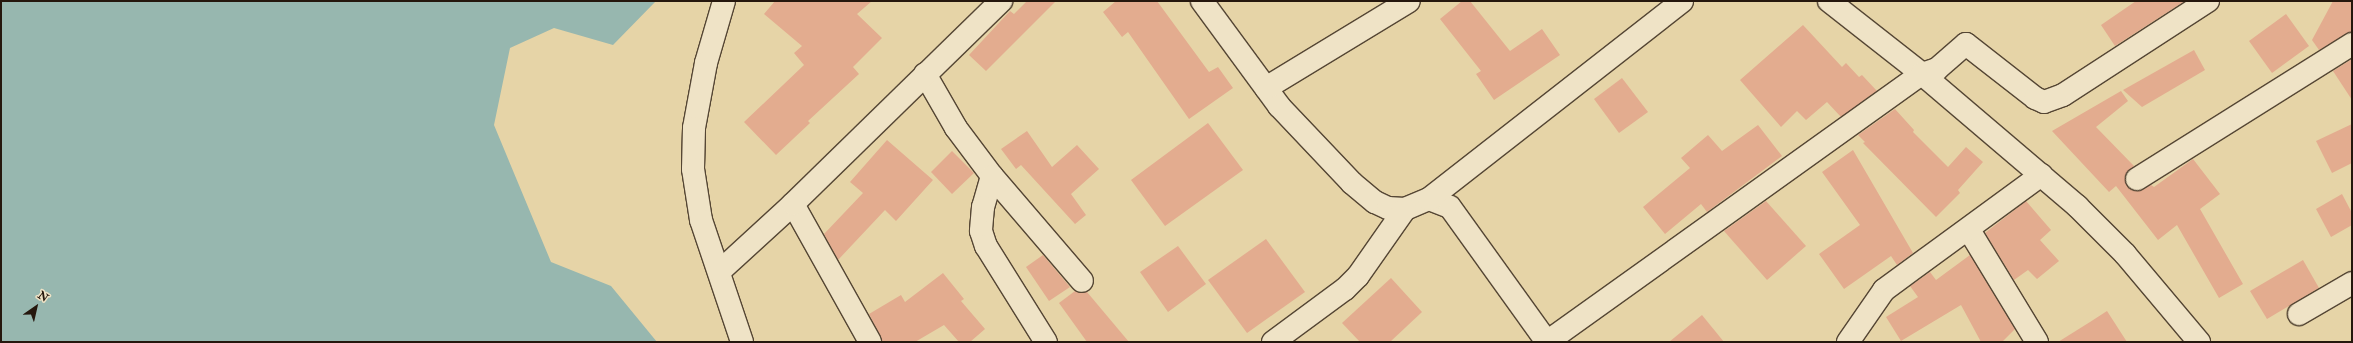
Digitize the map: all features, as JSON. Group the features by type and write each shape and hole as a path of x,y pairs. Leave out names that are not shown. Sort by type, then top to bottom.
{"street":[{"path":"724,1 706,63 694,128 693,169 701,220 720,271 742,342"},
{"path":"720,271 793,204 1001,1"},
{"path":"1202,1 1279,106 1352,183 1374,202 1388,208 1405,209 1429,199 1682,1"},
{"path":"1266,88 1409,1"},
{"path":"1829,1 1930,71 2041,175 2077,206 2125,254 2199,342"},
{"path":"1429,199 1450,207 1547,342 1966,44 2035,98 2044,102 2063,95 2208,1"},
{"path":"2137,179 2352,44"},
{"path":"925,74 956,128 992,176 1082,281"},
{"path":"1848,342 1884,290 1969,230 2041,175"},
{"path":"992,176 983,207 981,231 986,246 1046,342"},
{"path":"793,204 870,342"},
{"path":"1273,342 1349,285 1405,209"},
{"path":"1969,230 2037,342"},
{"path":"2300,314 2352,283"}],"water":[{"path":"1,1 656,1 613,45 554,28 510,48 494,125 551,262 611,286 657,342 1,342"}],"building":[{"path":"775,1 872,1 857,14 882,38 853,67 859,74 808,121 810,123 776,155 744,122 804,65 794,53 802,46 764,14"},
{"path":"1027,1 1056,1 986,71 969,55 1010,11 1014,14"},
{"path":"1116,1 1157,1 1209,72 1218,67 1233,88 1189,119 1128,32 1122,37 1103,12"},
{"path":"1462,1 1470,1 1510,51 1542,29 1560,55 1494,100 1476,74 1481,71 1440,19"},
{"path":"2136,1 2185,1 2115,46 2101,25"},
{"path":"2333,1 2352,1 2352,32 2319,50 2312,40"},
{"path":"2286,14 2309,46 2272,73 2249,41"},
{"path":"1803,25 1842,67 1846,63 1859,77 1862,75 1877,91 1841,117 1827,102 1806,120 1797,111 1781,127 1740,80"},
{"path":"2194,50 2205,70 2142,107 2123,90"},
{"path":"2352,59 2352,100 2333,71"},
{"path":"1622,78 1648,112 1619,133 1594,99"},
{"path":"2121,91 2128,101 2096,127 2134,166 2126,174 2127,186 2137,191 2151,185 2154,187 2193,159 2220,194 2200,209 2243,284 2219,298 2177,225 2158,240 2116,186 2109,192 2052,131"},
{"path":"1895,109 1914,130 1913,132 1948,167 1966,147 1983,162 1958,190 1960,193 1936,217 1863,143 1865,142 1858,135"},
{"path":"1208,123 1243,170 1165,226 1131,180"},
{"path":"2352,124 2352,163 2332,173 2316,141"},
{"path":"1758,125 1782,156 1707,212 1701,204 1665,234 1643,207 1690,168 1681,158 1708,135 1722,151"},
{"path":"1027,131 1052,167 1077,145 1099,169 1071,194 1086,215 1075,224 1021,165 1016,169 1001,149"},
{"path":"887,140 933,180 896,221 885,210 838,260 824,234 863,193 850,182"},
{"path":"1853,150 1913,253 1897,265 1891,256 1844,289 1819,254 1860,225 1822,172"},
{"path":"952,151 974,173 952,194 931,172"},
{"path":"2342,194 2352,213 2352,225 2331,237 2316,209"},
{"path":"1766,201 1806,246 1767,280 1724,231"},
{"path":"2026,201 2051,230 2040,240 2059,261 2037,279 2028,270 2014,280 1985,233"},
{"path":"1266,239 1305,292 1247,333 1208,280"},
{"path":"1178,246 1206,284 1168,312 1140,272"},
{"path":"1043,255 1070,287 1049,301 1026,267"},
{"path":"1970,255 2015,329 2002,342 1981,342 1961,305 1901,341 1886,317 1918,297 1910,286 1930,272 1936,280"},
{"path":"2303,260 2319,288 2267,319 2250,291"},
{"path":"943,273 964,299 961,301 985,329 970,342 959,342 944,325 915,342 883,342 869,314 901,295 905,302"},
{"path":"1391,278 1422,312 1390,342 1360,342 1342,323"},
{"path":"1075,291 1087,292 1129,342 1087,342 1059,303"},
{"path":"2107,311 2127,342 2058,342 2090,322"},
{"path":"1702,315 1724,342 1669,342"}]}
